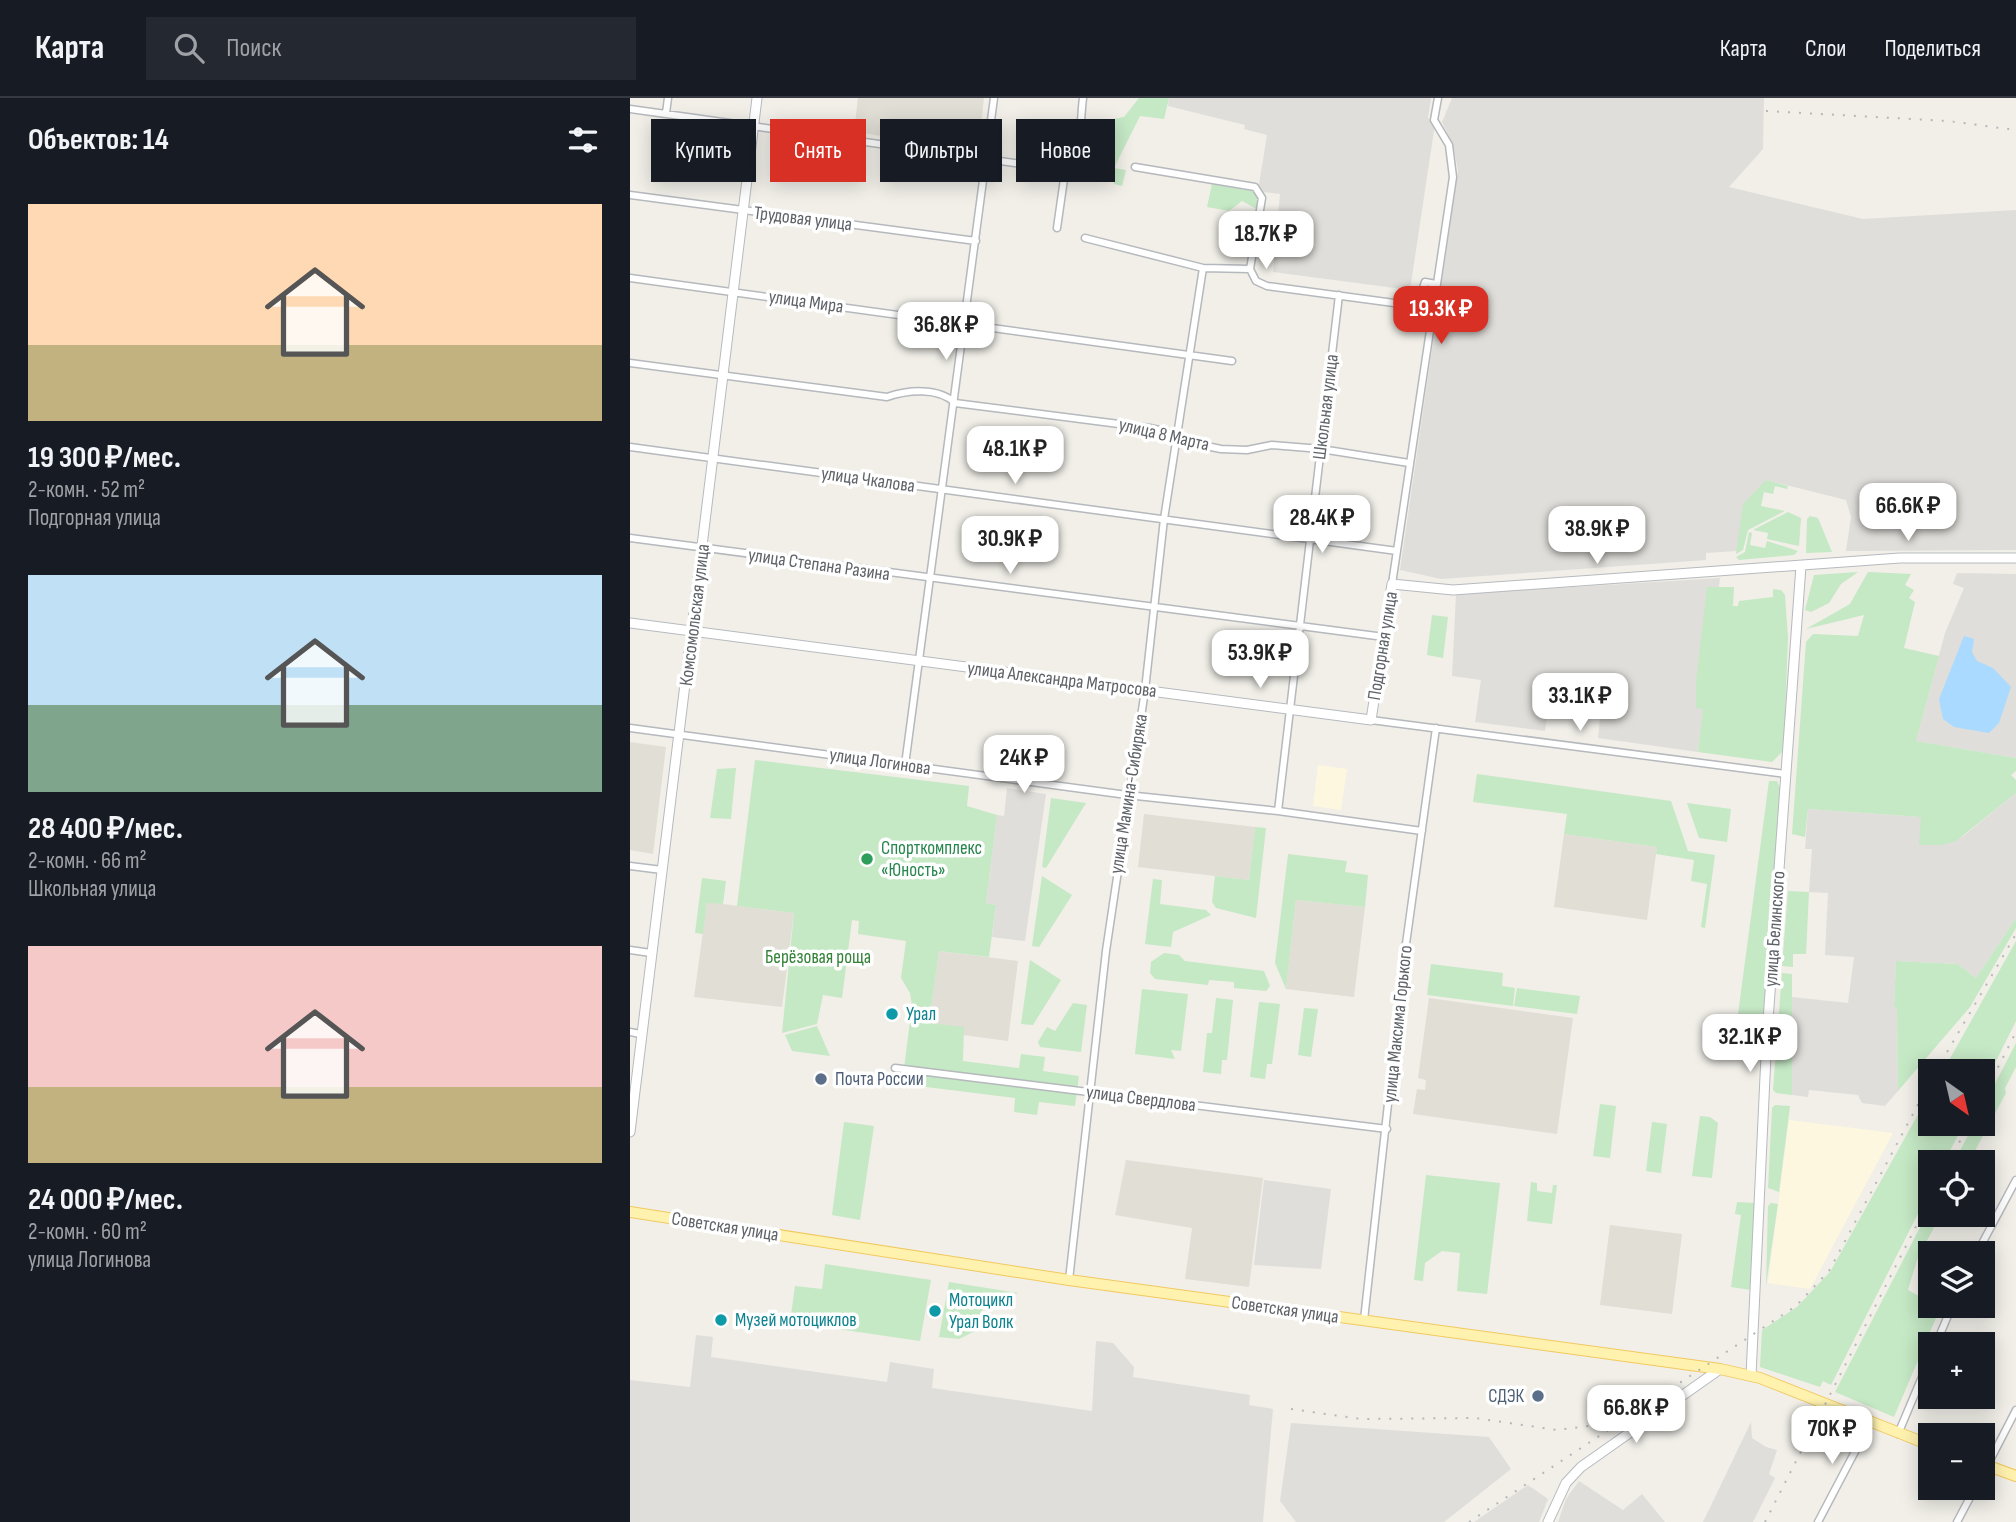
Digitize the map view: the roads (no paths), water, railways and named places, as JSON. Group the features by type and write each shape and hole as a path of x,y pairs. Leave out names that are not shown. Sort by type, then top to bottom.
{"main road":[{"name":"Советская улица","path":"630,1212 1069,1280 1720,1368 1751,1376 1918,1441"},
{"path":"1995,1471 2016,1476"}],"street":[{"path":"666,113 668,98"},
{"name":"Комсомольская улица","path":"755,119 757,98"},
{"path":"992,119 994,98"},
{"path":"1080,119 1083,98"},
{"name":"Подгорная улица","path":"1371,720 1454,166 1450,145 1434,120 1438,98"},
{"path":"630,109 714,119"},
{"path":"756,124 880,142"},
{"path":"1135,167 1255,187 1262,198 1250,269 1256,281 1267,286 1409,305 1419,300 1425,282 1436,284"},
{"name":"Комсомольская улица","path":"630,1132 635,1033 651,953 694,632 747,182"},
{"path":"905,765 984,182"},
{"path":"1057,228 1064,182"},
{"name":"Трудовая улица","path":"630,195 976,241"},
{"path":"1085,238 1203,268 1250,269"},
{"name":"улица Мамина-Сибиряка","path":"1069,1280 1127,795 1144,690 1164,519 1203,268"},
{"name":"улица Мира","path":"630,278 1233,361"},
{"name":"Школьная улица","path":"1278,811 1339,295"},
{"name":"улица 8 Марта","path":"630,363 887,397 905,391 919,391 948,396 955,403 1150,428 1173,433 1177,440 1221,449 1247,450 1272,445 1409,463"},
{"name":"улица Чкалова","path":"630,447 1397,551"},
{"name":"улица Степана Разина","path":"630,538 1384,637"},
{"path":"1392,584 1453,590 1900,558 2016,558"},
{"name":"улица Белинского","path":"1751,1376 1767,1034 1801,566"},
{"name":"улица Александра Матросова","path":"630,623 1786,774"},
{"name":"улица Логинова","path":"630,728 1127,795 1278,811 1422,831"},
{"name":"улица Максима Горького","path":"1364,1320 1405,951 1436,729"},
{"path":"630,866 662,870"},
{"path":"630,950 651,953"},
{"name":"улица Свердлова","path":"895,1068 1387,1129"},
{"path":"1984,1241 2014,1190 2016,1180"},
{"path":"1548,1522 1566,1483 1581,1467 1720,1368"},
{"path":"1898,1434 1918,1386"},
{"path":"1995,1448 2016,1410"},
{"path":"1818,1522 1870,1423"},
{"path":"1957,1522 1969,1500"}],"water":[{"path":"1964,636 1974,639 1972,652 1977,661 1993,668 2011,687 1999,723 1989,733 1954,727 1943,719 1939,699"}],"railway":[{"path":"1766,111 1948,121 2016,130"},
{"path":"1943,1059 2016,934"},
{"path":"1995,1073 2016,1032"},
{"path":"1469,1522 1796,1306 1829,1271 1918,1104"},
{"path":"1955,1150 1963,1136"},
{"path":"1765,1522 1918,1222"},
{"path":"1291,1409 1361,1419 1475,1418 1557,1430 1596,1425 1617,1417"}],"place":[{"name":"Спорткомплекс «Юность»","path":"867,859"},
{"name":"Урал","path":"892,1014"},
{"name":"Почта России","path":"821,1079"},
{"name":"Мотоцикл Урал Волк","path":"935,1311"},
{"name":"Музей мотоциклов","path":"721,1320"},
{"name":"СДЭК","path":"1538,1396"}],"park label":[{"name":"Берёзовая роща","path":"818,957"}]}
